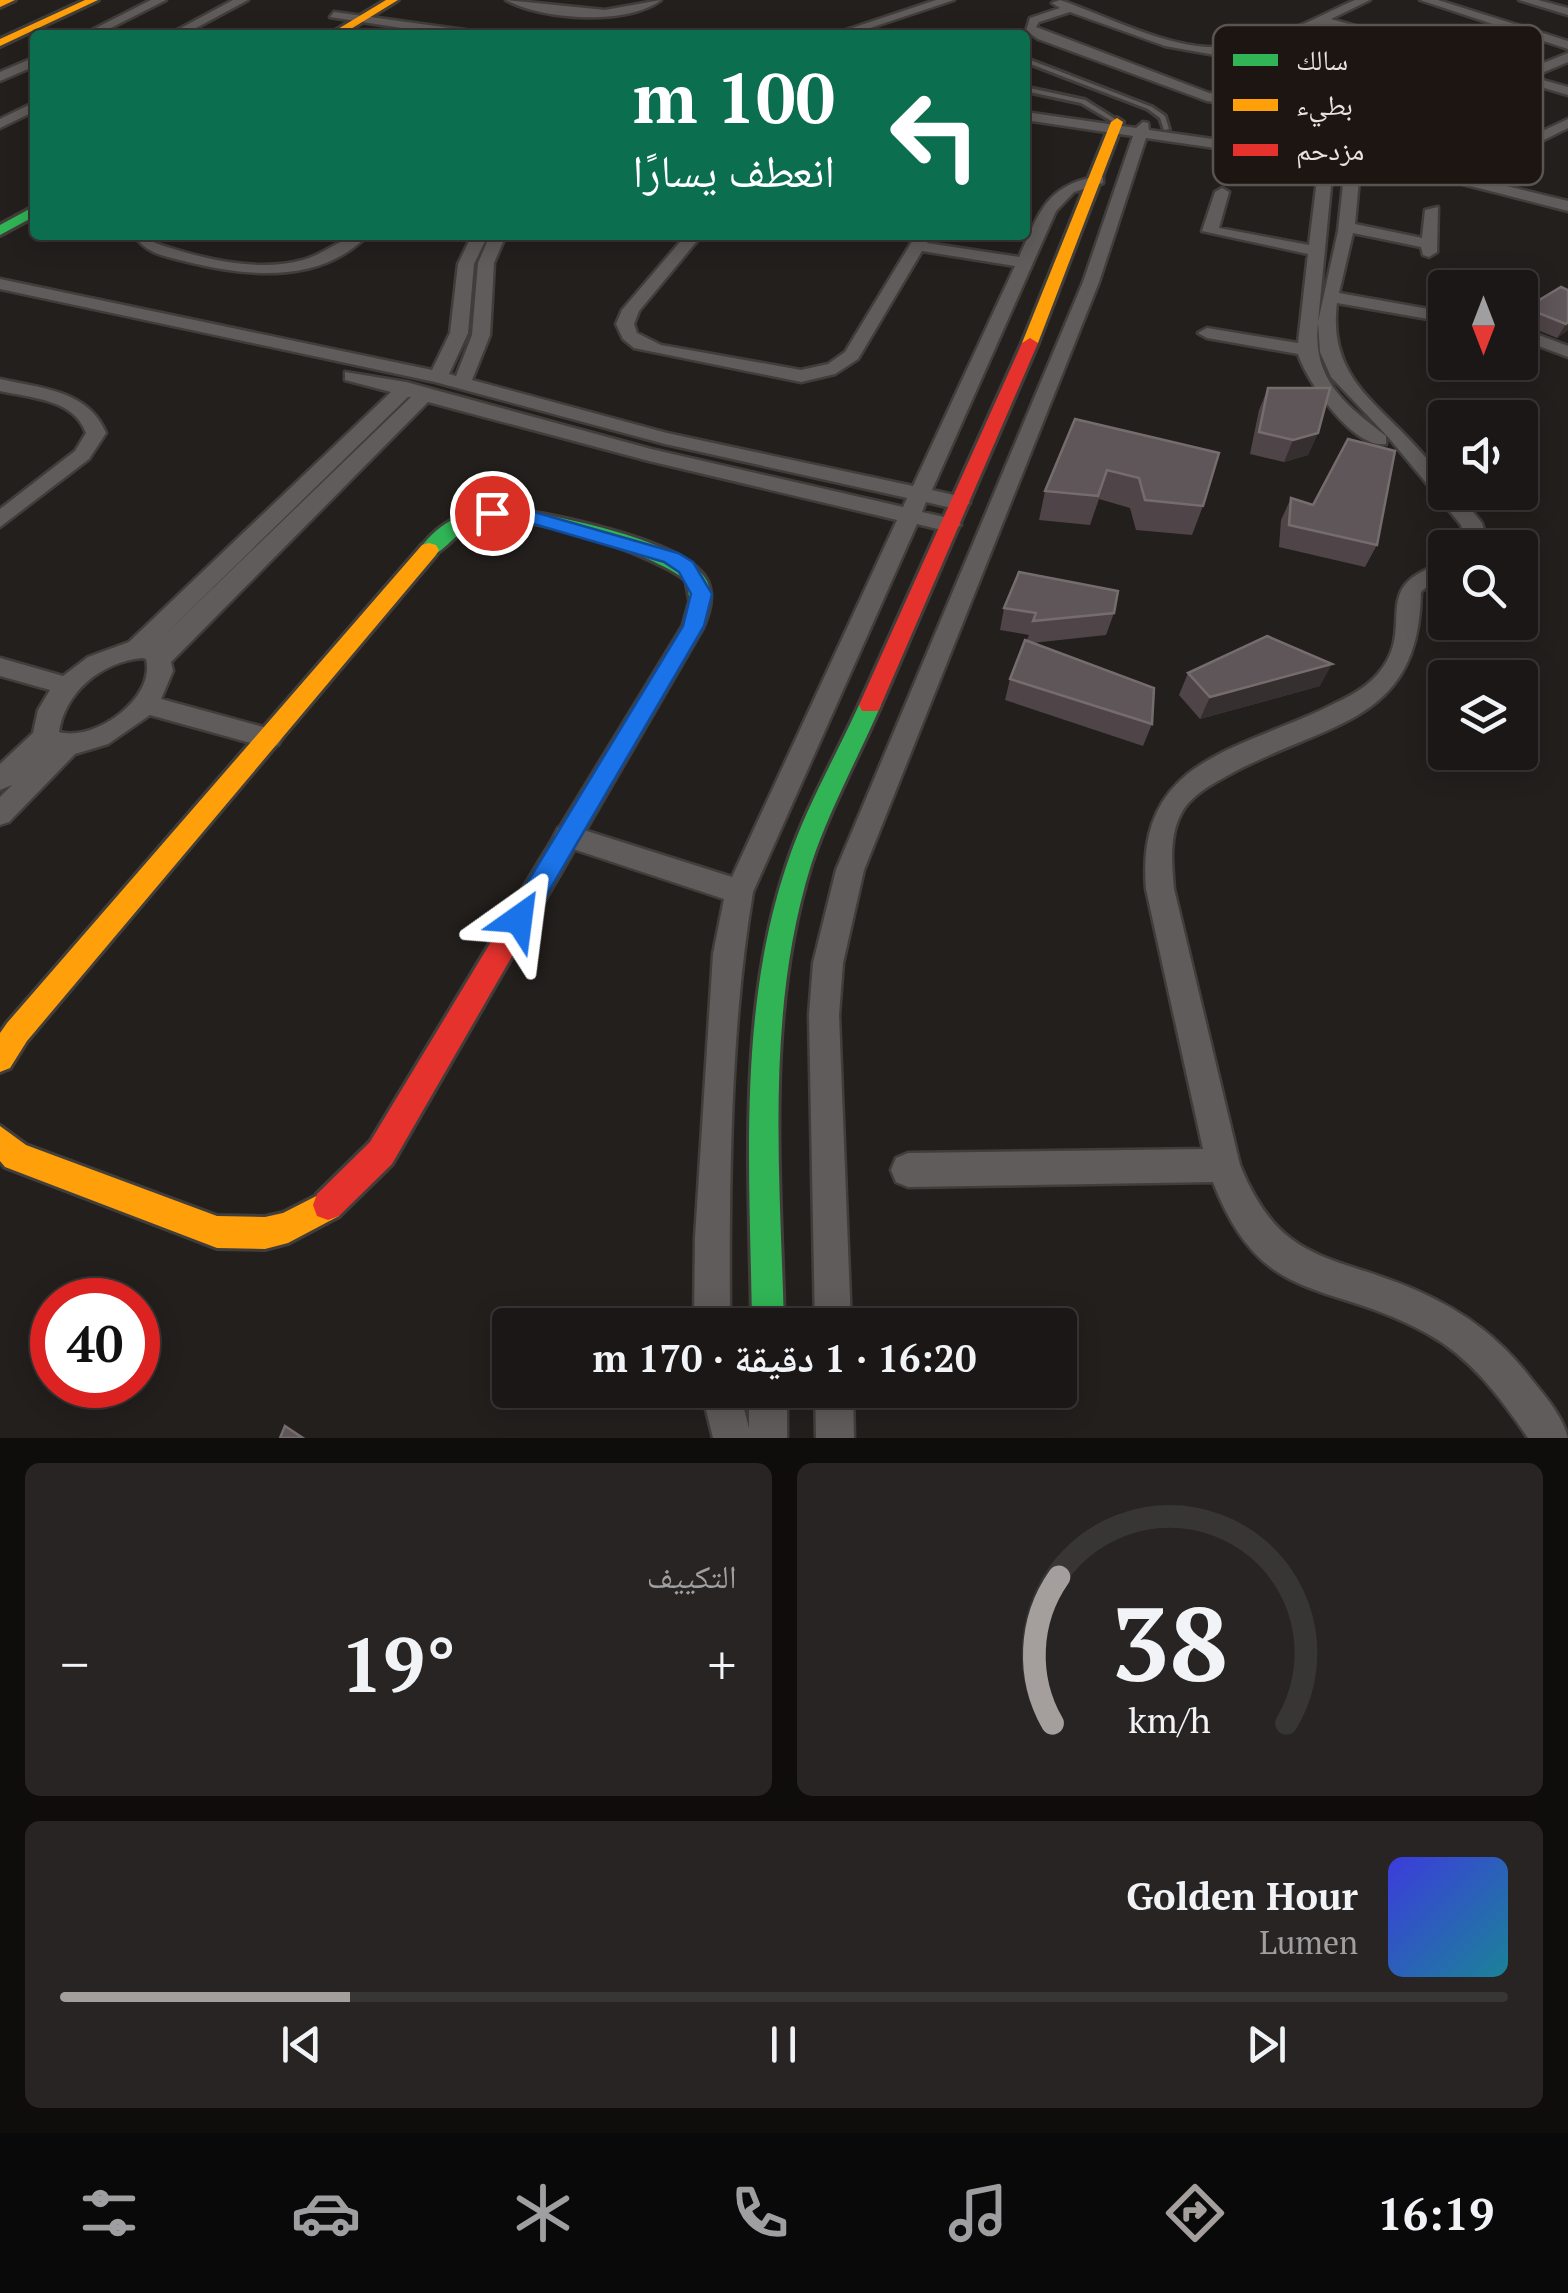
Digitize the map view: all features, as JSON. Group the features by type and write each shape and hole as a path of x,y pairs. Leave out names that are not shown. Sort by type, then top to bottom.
{"main road":[{"path":"0,4 10,0"},
{"path":"0,43 93,0"},
{"path":"334,25 360,19 393,0"},
{"path":"768,1308 766,1047 776,948 800,863 1049,301 1116,126"},
{"path":"0,231 30,213"},
{"path":"0,1058 17,1032 442,534 456,524 473,516 510,513 671,557 696,580 702,594 700,610 568,836 381,1153 358,1182 328,1207 294,1225 260,1234 219,1232 16,1156 0,1141"}],"street":[{"path":"98,30 160,0"},
{"path":"184,30 242,0"},
{"path":"512,0 618,14 644,8 655,0"},
{"path":"1048,0 1181,46 1213,51"},
{"path":"1304,25 1364,0"},
{"path":"1426,0 1505,25"},
{"path":"1525,0 1568,12"},
{"path":"853,30 943,2"},
{"path":"873,30 943,2"},
{"path":"1071,8 1034,20 1030,28 1189,92 1213,97"},
{"path":"360,19 437,30"},
{"path":"1318,19 1339,25"},
{"path":"1543,37 1568,45"},
{"path":"1543,68 1568,58"},
{"path":"0,78 30,63"},
{"path":"1543,82 1568,90"},
{"path":"0,124 30,109"},
{"path":"1030,114 1213,138"},
{"path":"1543,135 1568,123"},
{"path":"1150,129 1213,139"},
{"path":"833,1308 824,1015 836,914 850,870 1150,129"},
{"path":"1543,152 1568,139"},
{"path":"712,1308 712,1238 728,954 739,892 1054,200 1071,187 1098,180"},
{"path":"1324,185 1306,350 1310,365 1329,396 1373,436 1428,476"},
{"path":"1351,185 1327,340 1336,370 1354,395 1395,433 1416,464"},
{"path":"1504,185 1568,206"},
{"path":"1515,185 1568,195"},
{"path":"1222,192 1210,232 1316,252"},
{"path":"1347,226 1430,248 1433,210"},
{"path":"145,240 149,246 161,250 244,268 278,270 326,259 353,240"},
{"path":"0,780 56,741 104,735 145,704 159,684 160,658 423,386 459,332 466,264 478,240"},
{"path":"462,383 481,335 486,263 496,240"},
{"path":"690,240 631,310 625,324 629,335 657,350 801,376 841,366 852,355 921,240 1024,263"},
{"path":"0,284 423,386 507,415 649,455 916,503"},
{"path":"1332,297 1428,315"},
{"path":"0,300 338,365 423,386 462,383 955,514"},
{"path":"1206,333 1306,350"},
{"path":"1538,340 1568,352"},
{"path":"0,385 77,406 94,421 96,433 82,456 0,520"},
{"path":"134,650 423,386"},
{"path":"507,415 523,400"},
{"path":"1428,576 1410,590 1409,642 1387,683 1356,705 1194,782 1167,812 1158,848 1160,890 1223,1164 1241,1210 1276,1251 1321,1279 1414,1306 1446,1323 1505,1374 1550,1438"},
{"path":"56,741 47,717 67,686 105,660 134,650 147,649 160,658"},
{"path":"0,666 67,686"},
{"path":"145,704 269,738"},
{"path":"0,814 56,741"},
{"path":"568,836 739,892"},
{"path":"908,1170 1223,1164"},
{"path":"724,1408 732,1438"},
{"path":"768,1408 768,1438"},
{"path":"834,1408 835,1438"}],"lane":[{"path":"1030,62 1150,108 1163,117 1150,129"},
{"path":"1030,90 1083,101 1116,126"}],"building":[{"path":"1561,287 1568,290 1568,322 1538,313 1538,301"},
{"path":"1268,388 1330,388 1318,433 1293,440 1259,432"},
{"path":"1075,419 1219,453 1203,506 1145,500 1139,478 1107,470 1098,496 1045,491"},
{"path":"1348,439 1395,451 1377,545 1289,525 1291,498 1313,505"},
{"path":"1019,572 1118,591 1114,613 1033,621 1036,613 1004,608"},
{"path":"1267,636 1332,664 1210,697 1188,673"},
{"path":"1025,640 1154,688 1152,724 1010,679"},
{"path":"285,1426 303,1438 280,1438"}],"traffic: fast":[{"path":"0,231 30,213"},
{"path":"429,550 462,522 487,514 505,514 562,524 628,543 680,565 697,581 700,601 693,627 550,867"},
{"path":"768,1308 764,1093 773,978 799,865 870,705"}],"traffic: slow":[{"path":"0,4 10,0"},
{"path":"0,43 93,0"},
{"path":"342,30 393,0"},
{"path":"1030,343 1117,122"},
{"path":"0,1058 17,1032 429,550"},
{"path":"0,1141 16,1156 217,1232 265,1233 288,1227 328,1205"}],"traffic: jam":[{"path":"870,705 1030,343"},
{"path":"328,1205 381,1153 550,867"}],"route":[{"path":"492,513 527,516 671,557 686,567 702,594 693,626 519,919"}]}
